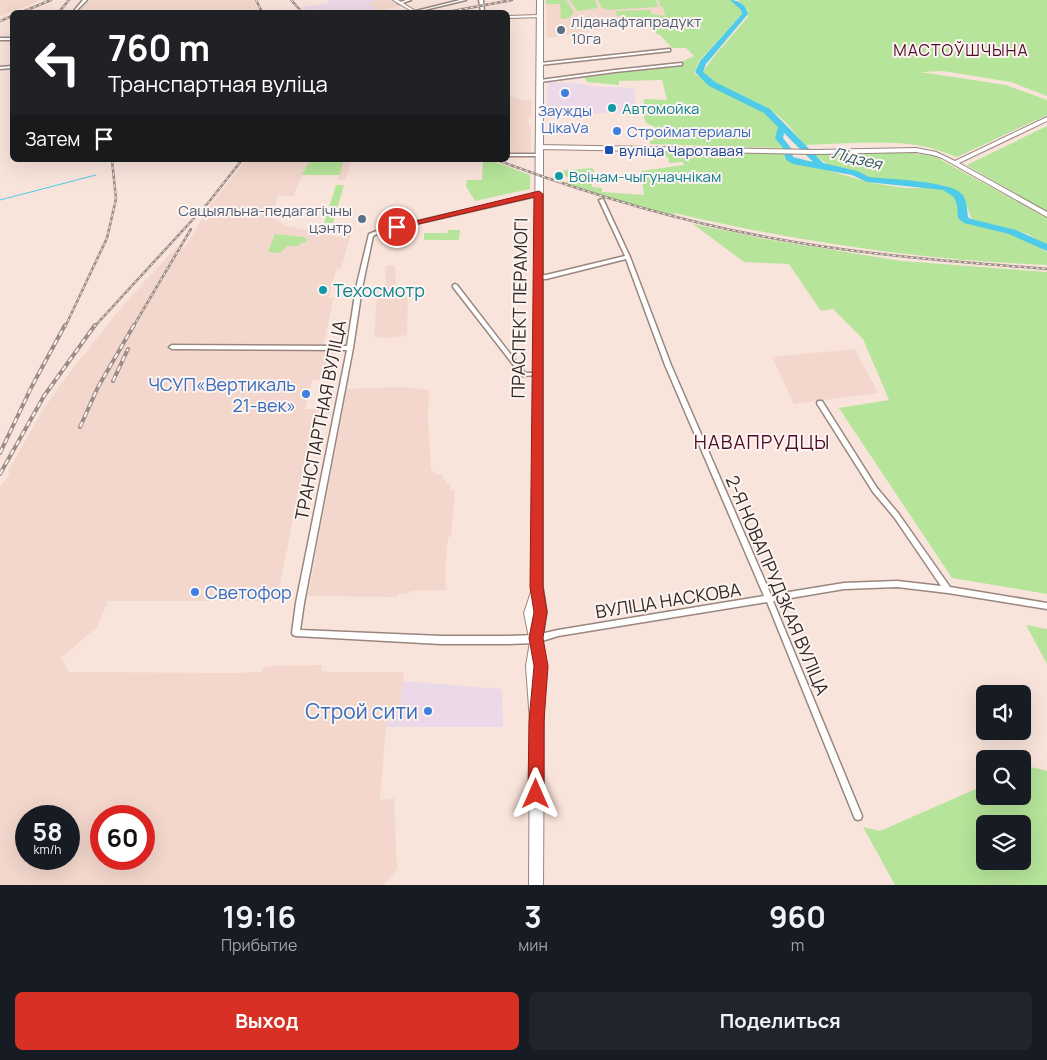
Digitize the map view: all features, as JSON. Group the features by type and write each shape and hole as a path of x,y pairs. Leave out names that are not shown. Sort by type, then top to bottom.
{"main road":[{"name":"ПРАСПЕКТ ПЕРАМОГІ","path":"536,885 537,721 532,666 541,612 537,587 540,0"}],"street":[{"path":"76,10 85,0"},
{"path":"398,1 409,0"},
{"path":"422,10 464,0"},
{"path":"398,1 411,10"},
{"path":"510,17 540,16"},
{"path":"540,64 669,50"},
{"path":"540,81 681,64"},
{"path":"955,163 1047,119"},
{"path":"510,155 538,151 816,152 916,150 934,153 955,163 1047,215"},
{"name":"ТРАНСПАРТНАЯ ВУЛІЦА","path":"296,633 300,603 350,348 358,288 371,235 379,231 539,194"},
{"name":"2-Я НОВАПРУДЗКАЯ ВУЛІЦА","path":"601,200 628,257 668,365 769,599 858,816"},
{"path":"538,277 546,277 628,257"},
{"path":"454,286 524,375 537,374"},
{"path":"172,347 350,348"},
{"path":"820,403 875,490 896,515 948,590"},
{"name":"ВУЛІЦА НАСКОВА","path":"296,633 441,640 536,638 844,586 898,584 1047,606"}],"shaded area":[{"path":"0,0 42,0 16,10 10,10 10,12 0,16"},
{"path":"90,0 254,0 259,10 79,10"},
{"path":"328,0 375,0 369,3 377,10 304,10 302,7 329,3"},
{"path":"375,0 391,0 401,6 377,10 368,3"},
{"path":"546,0 661,0 666,20 547,38"},
{"path":"548,82 634,88 637,114 546,112"},
{"path":"510,96 522,100 532,100 531,116 528,120 531,131 531,152 510,153"},
{"path":"244,162 351,162 345,180 338,180 339,175 302,175 293,196 278,196 271,217 286,226 339,237 351,234 341,268 336,269 329,298 334,297 323,345 176,343 171,349 336,350 331,379 312,380 305,409 320,409 314,438 309,438 277,601 108,601 97,627 61,658 69,672 232,673 261,672 264,667 322,665 321,671 328,672 404,672 400,707 392,711 386,727 380,800 394,798 397,869 384,885 0,885 0,487 9,475 9,469 43,410 66,377 120,309 177,247 185,247 211,204"},
{"path":"395,265 396,293 408,295 407,335 390,338 374,337 377,295 385,294 386,266"},
{"name":"НАВАПРУДЦЫ","path":"855,349 878,393 794,404 772,357"},
{"path":"401,387 429,390 428,422 431,469 436,474 443,475 446,484 451,484 450,490 455,490 451,537 448,537 445,567 446,590 412,591 410,593 398,594 397,597 308,596 347,389"},
{"path":"403,681 502,689 503,727 386,727 392,711 400,707"}],"green space":[{"path":"546,0 566,0 574,12 572,16 561,19 560,4 546,4"},
{"path":"570,0 595,0 598,8 577,11"},
{"path":"598,0 656,0 658,7 609,10 602,8"},
{"path":"658,0 731,0 739,6 742,14 699,61 694,73 754,104 774,118 780,126 776,137 785,148 650,144 650,141 654,140 653,135 657,134 655,127 646,123 644,99 667,100 662,80 619,81 619,85 587,82 584,77 684,66 681,62 694,56 686,48 672,48 661,36 643,24 626,26 620,20 626,22 633,21 628,17 617,16 616,11 650,10 652,14 665,16 663,7 661,7"},
{"path":"738,0 1047,0 1047,96 1011,82 943,71 920,72 1006,85 1047,100 1047,115 957,157 916,145 860,143 805,145 777,114 702,73 748,17 748,10"},
{"path":"1047,126 1047,212 967,165"},
{"path":"654,150 785,153 785,156 793,163 872,183 905,188 942,188 951,192 958,201 962,220 979,226 1008,232 1028,240 1047,252 1047,265 953,259 813,241 675,213 673,215 613,200 547,179 549,177 566,183 571,178 559,174 559,171 592,168 595,172 591,172 592,187 602,188 602,192 644,195 641,171 684,165 683,162 669,163 668,157 655,156"},
{"path":"903,152 934,156 1047,218 1047,246 1028,234 972,220 965,201 960,195 943,185 904,183 870,178 849,169 831,167 813,154"},
{"path":"309,162 343,162 340,175 302,175"},
{"path":"483,162 496,162 530,175 530,189 475,201 466,186 467,180 482,180"},
{"path":"336,185 344,185 333,223 324,223"},
{"path":"693,224 765,239 902,261 1047,272 1047,594 952,578 839,408 889,400 863,339 833,309 821,311 789,264 744,262"},
{"path":"448,230 460,230 459,240 424,240 424,233 447,233"},
{"path":"275,234 304,237 307,240 305,243 300,243 299,246 287,246 280,253 268,252"},
{"path":"1026,625 1047,629 1047,664"},
{"path":"1031,767 1047,771 1047,885 895,885 863,827 880,831 976,789 976,805 1031,805"}],"waterway":[{"name":"Лідзея","path":"733,0 744,9 745,14 703,63 699,72 712,84 767,111 782,126"},
{"name":"Лідзея","path":"782,126 820,165 854,173 867,179 945,188 958,195 962,205 963,218 967,221 1012,232 1031,239 1047,248"},
{"path":"782,126 779,138 787,148 789,158 793,161 822,167"},
{"path":"0,200 96,175"}],"railway":[{"path":"27,10 51,0"},
{"path":"61,10 69,0"},
{"path":"256,0 261,10"},
{"path":"291,0 300,10"},
{"path":"458,10 512,0"},
{"path":"0,21 10,17"},
{"path":"65,327 107,238 116,199 112,162"},
{"path":"94,327 208,203 240,162"},
{"path":"503,162 635,206 741,232 810,245 878,254 1047,269"},
{"path":"133,327 191,229"},
{"path":"0,453 32,386 65,325"},
{"path":"0,474 44,396 95,325"},
{"path":"80,427 98,387 134,325"},
{"path":"113,381 128,349"}],"place":[{"name":"ліданафтапрадукт 10га","path":"561,30"},
{"name":"Заужды ЦікаVа","path":"565,93"},
{"name":"Автомойка","path":"612,108"},
{"name":"Стройматериалы","path":"617,131"},
{"name":"вуліца Чаротавая","path":"609,150"},
{"name":"Воінам-чыгуначнікам","path":"559,176"},
{"name":"Сацыяльна-педагагічны цэнтр","path":"362,219"},
{"name":"Техосмотр","path":"323,290"},
{"name":"ЧСУП«Вертикаль 21-век»","path":"306,394"},
{"name":"Светофор","path":"195,592"},
{"name":"Строй сити","path":"428,711"}],"district":[{"name":"МАСТОЎШЧЫНА","path":"961,50"},
{"name":"НАВАПРУДЦЫ","path":"762,442"}],"route":[{"path":"397,227 539,194 536,423 537,587 541,612 536,638 541,666 537,721 536,794"}]}
